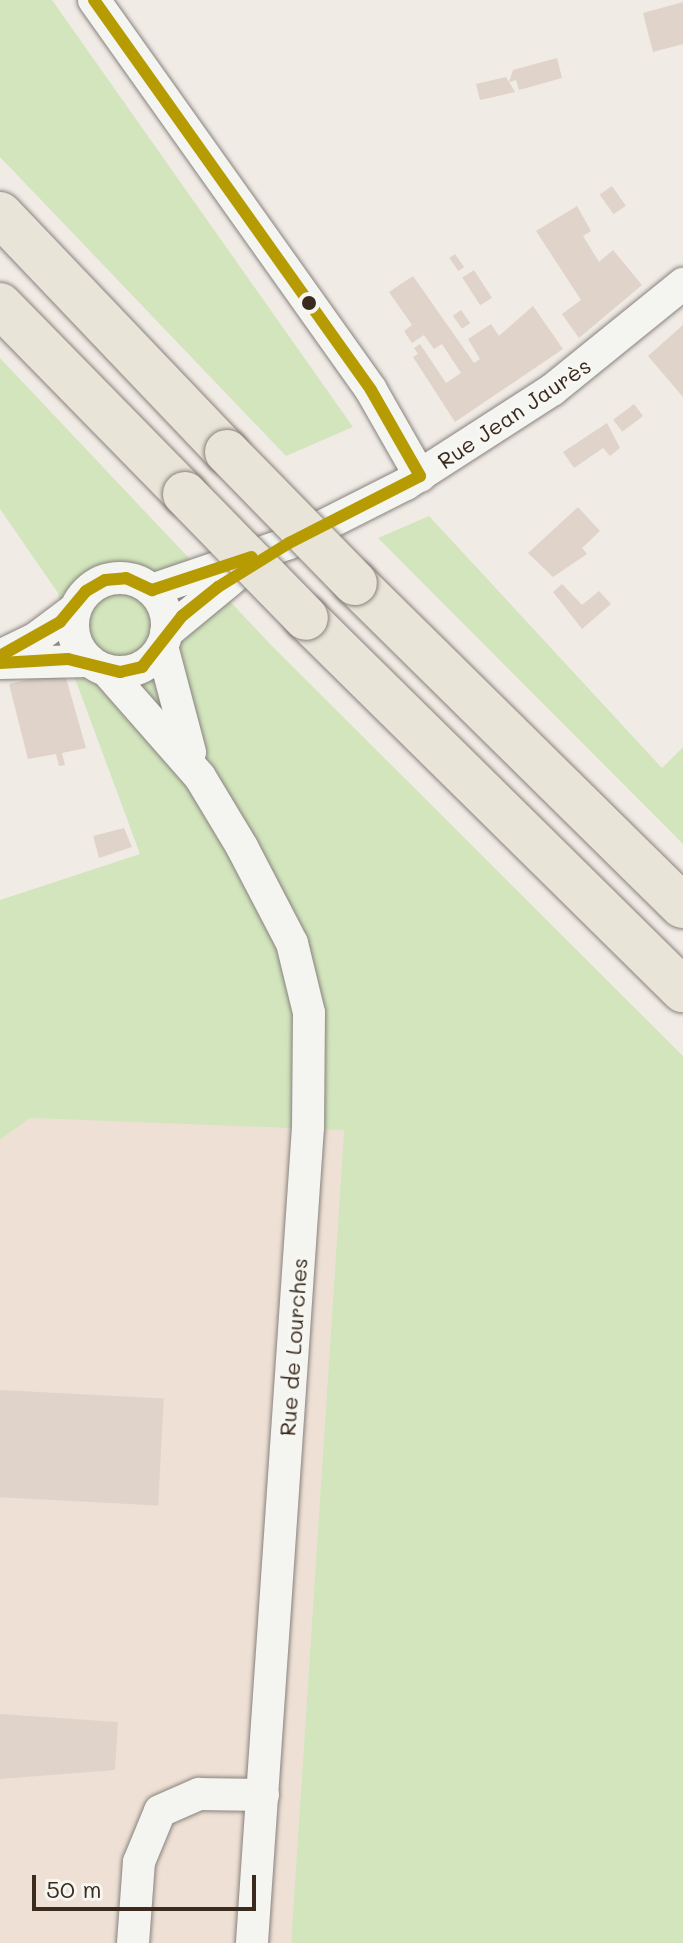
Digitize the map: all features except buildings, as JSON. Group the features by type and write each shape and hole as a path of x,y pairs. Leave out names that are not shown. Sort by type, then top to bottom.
{"highway":[{"path":"0,214 355,583 683,906"},
{"path":"0,305 306,618 683,990"}],"street":[{"path":"94,0 371,390 420,476"},
{"name":"Rue Jean Jaurès","path":"164,640 218,587 289,543 420,476 577,372 683,284"},
{"name":"Rue Jean Jaurès","path":"152,590 289,543"},
{"path":"0,656 35,639 75,609 86,591 111,578 133,580 152,590 163,607 164,640 142,667 0,663"},
{"path":"75,609 74,638 98,666"},
{"name":"Rue de Lourches","path":"164,640 177,716 200,777 281,917 300,967 312,1040 252,1943"},
{"name":"Rue de Lourches","path":"98,666 200,777"},
{"path":"133,1943 139,1862 160,1811 199,1794 263,1795"}],"shaded area":[{"path":"30,1118 344,1129 291,1943 0,1943 0,1140"}],"green space":[{"path":"0,0 52,0 353,427 286,456 0,157"},
{"path":"0,358 271,645 683,1056 683,1943 291,1943 344,1130 30,1118 0,1140 0,900 140,854 73,673 58,593 0,509"},
{"path":"429,516 662,768 683,747 683,844 378,538"}],"transit line":[{"path":"94,0 371,390 420,476"},
{"path":"0,663 68,659 120,672 142,667 182,616 218,587 289,543 420,476"},
{"path":"0,656 60,622 86,591 105,580 126,578 152,590 252,557"}]}
